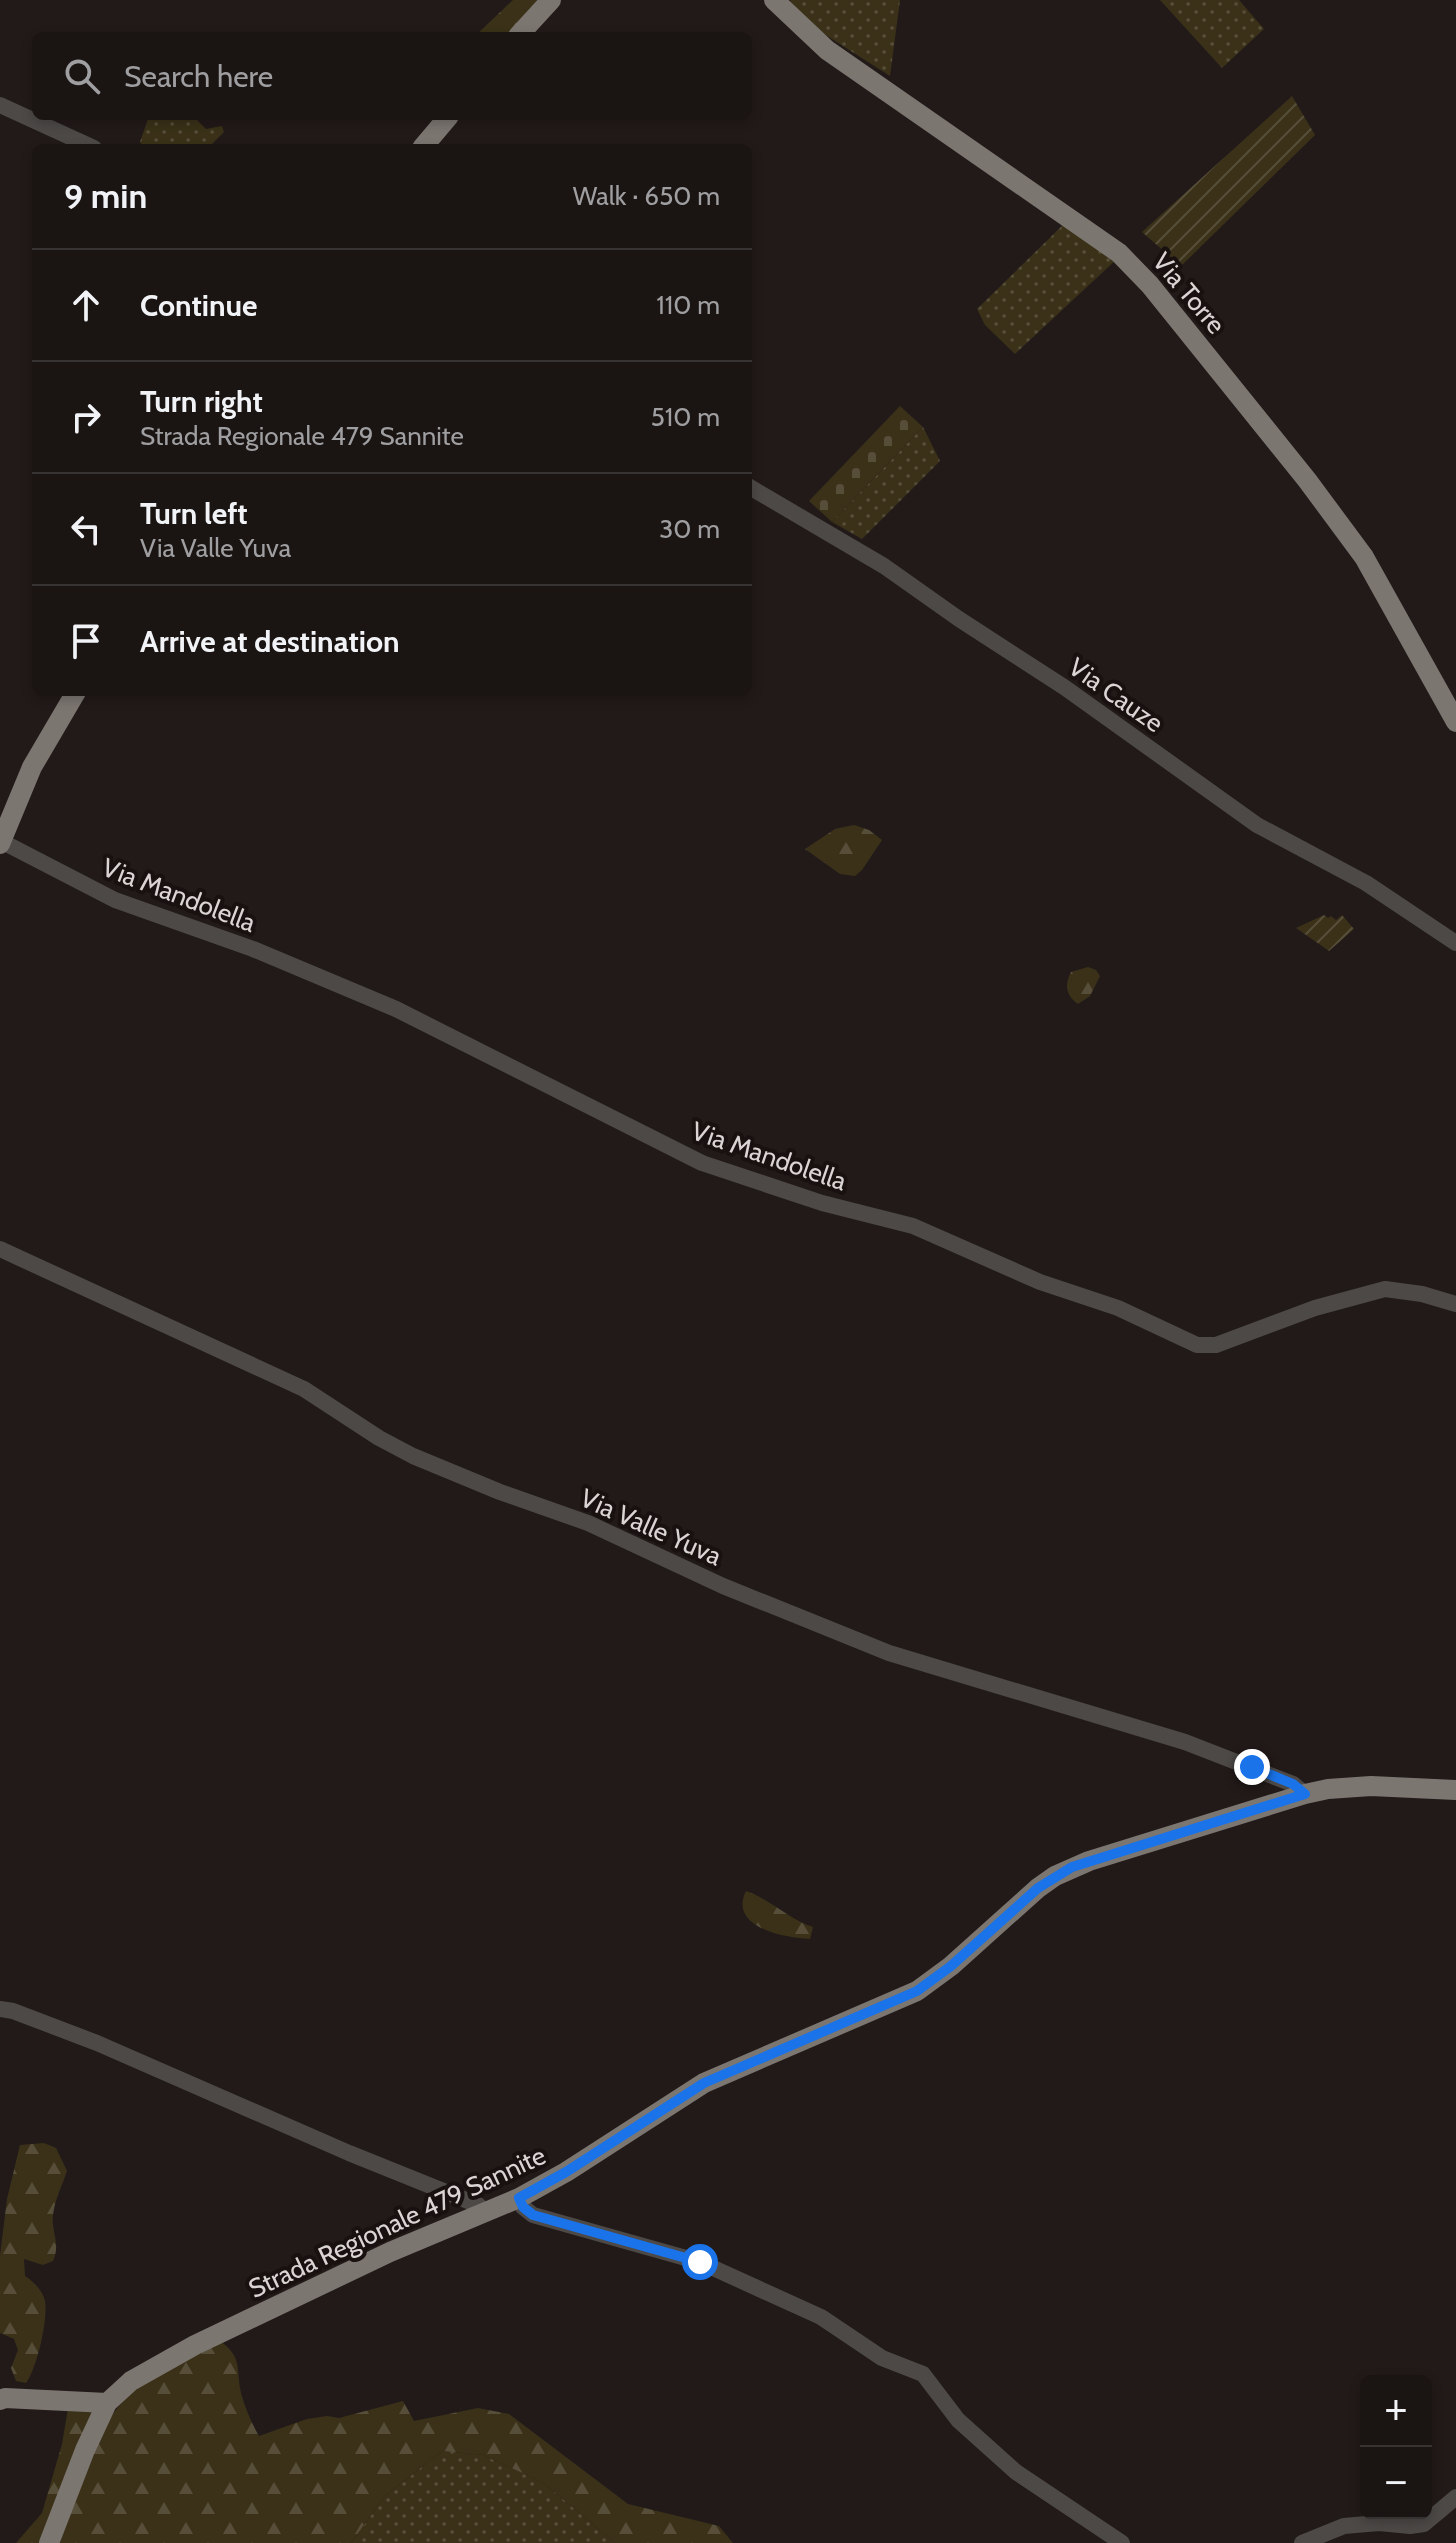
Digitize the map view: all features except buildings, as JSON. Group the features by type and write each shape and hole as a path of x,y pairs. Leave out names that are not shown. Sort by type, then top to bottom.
{"main road":[{"path":"522,32 551,0"},
{"name":"Via Torre","path":"774,0 827,50 1119,253 1150,285 1307,480 1364,557 1456,722"},
{"path":"425,144 446,120"},
{"path":"1,843 32,767 74,696"},
{"name":"Strada Regionale 479 Sannite","path":"49,2543 107,2403 131,2381 195,2345 390,2252 519,2198 566,2172 704,2083 917,1991 951,1966 1038,1888 1072,1867 1305,1794 1371,1786 1456,1790"},
{"path":"0,2400 107,2403"}],"street":[{"path":"0,105 32,120"},
{"path":"33,120 85,144"},
{"name":"Via Cauze","path":"752,488 884,566 1064,687 1257,825 1366,883 1456,943"},
{"name":"Via Mandolella","path":"1,843 115,900 253,949 396,1009 702,1163 822,1203 913,1226 1040,1282 1118,1308 1197,1345 1216,1345 1315,1308 1385,1289 1422,1294 1456,1304"},
{"name":"Via Valle Yuva","path":"0,1249 304,1389 379,1438 413,1456 500,1492 588,1523 723,1586 889,1653 1185,1742 1293,1784 1305,1794"},
{"path":"0,2009 13,2011 97,2043 349,2153 478,2205 486,2212"},
{"path":"519,2198 523,2207 533,2215 700,2262 791,2301 882,2358 923,2374 958,2420 1016,2472 1122,2543"},
{"path":"1302,2543 1344,2526 1424,2524 1456,2497"}],"green space":[{"path":"513,0 545,0 517,32 479,32"},
{"path":"900,0 890,76 821,32 789,2"},
{"path":"1160,0 1239,0 1264,29 1222,68"},
{"path":"1292,96 1315,135 1181,266 1142,232"},
{"path":"148,120 197,120 206,129 222,126 224,132 212,144 140,142"},
{"path":"1068,220 1118,258 1015,354 985,325 977,309"},
{"path":"900,406 923,427 832,522 809,501"},
{"path":"923,427 940,461 862,539 832,522"},
{"path":"854,825 869,830 882,840 855,876 840,874 805,849 835,829"},
{"path":"1324,915 1336,920 1342,915 1354,929 1329,951 1296,928"},
{"path":"1088,967 1100,976 1090,996 1078,1004 1067,990 1067,981 1071,972"},
{"path":"746,1891 813,1927 810,1939 774,1933 751,1922 745,1914 743,1903"},
{"path":"44,2143 56,2148 67,2171 53,2215 56,2249 53,2261 43,2265 24,2259 25,2276 35,2284 45,2301 38,2355 26,2383 16,2381 11,2368 18,2350 14,2339 0,2333 0,2256 7,2199 20,2145"},
{"path":"220,2341 235,2358 243,2399 259,2436 307,2419 339,2418 403,2401 414,2421 478,2408 509,2414 628,2504 719,2526 733,2543 615,2543 544,2483 483,2455 442,2451 385,2496 351,2543 60,2543 88,2461 107,2422 120,2405 153,2377"},
{"path":"69,2403 96,2412 40,2543 16,2543 42,2513 62,2444"},
{"path":"442,2451 483,2455 544,2483 615,2543 351,2543 385,2496"}],"route":[{"path":"700,2262 533,2215 523,2207 519,2198 566,2172 704,2083 917,1991 951,1966 1038,1888 1072,1867 1305,1794 1293,1784 1252,1767"}]}
